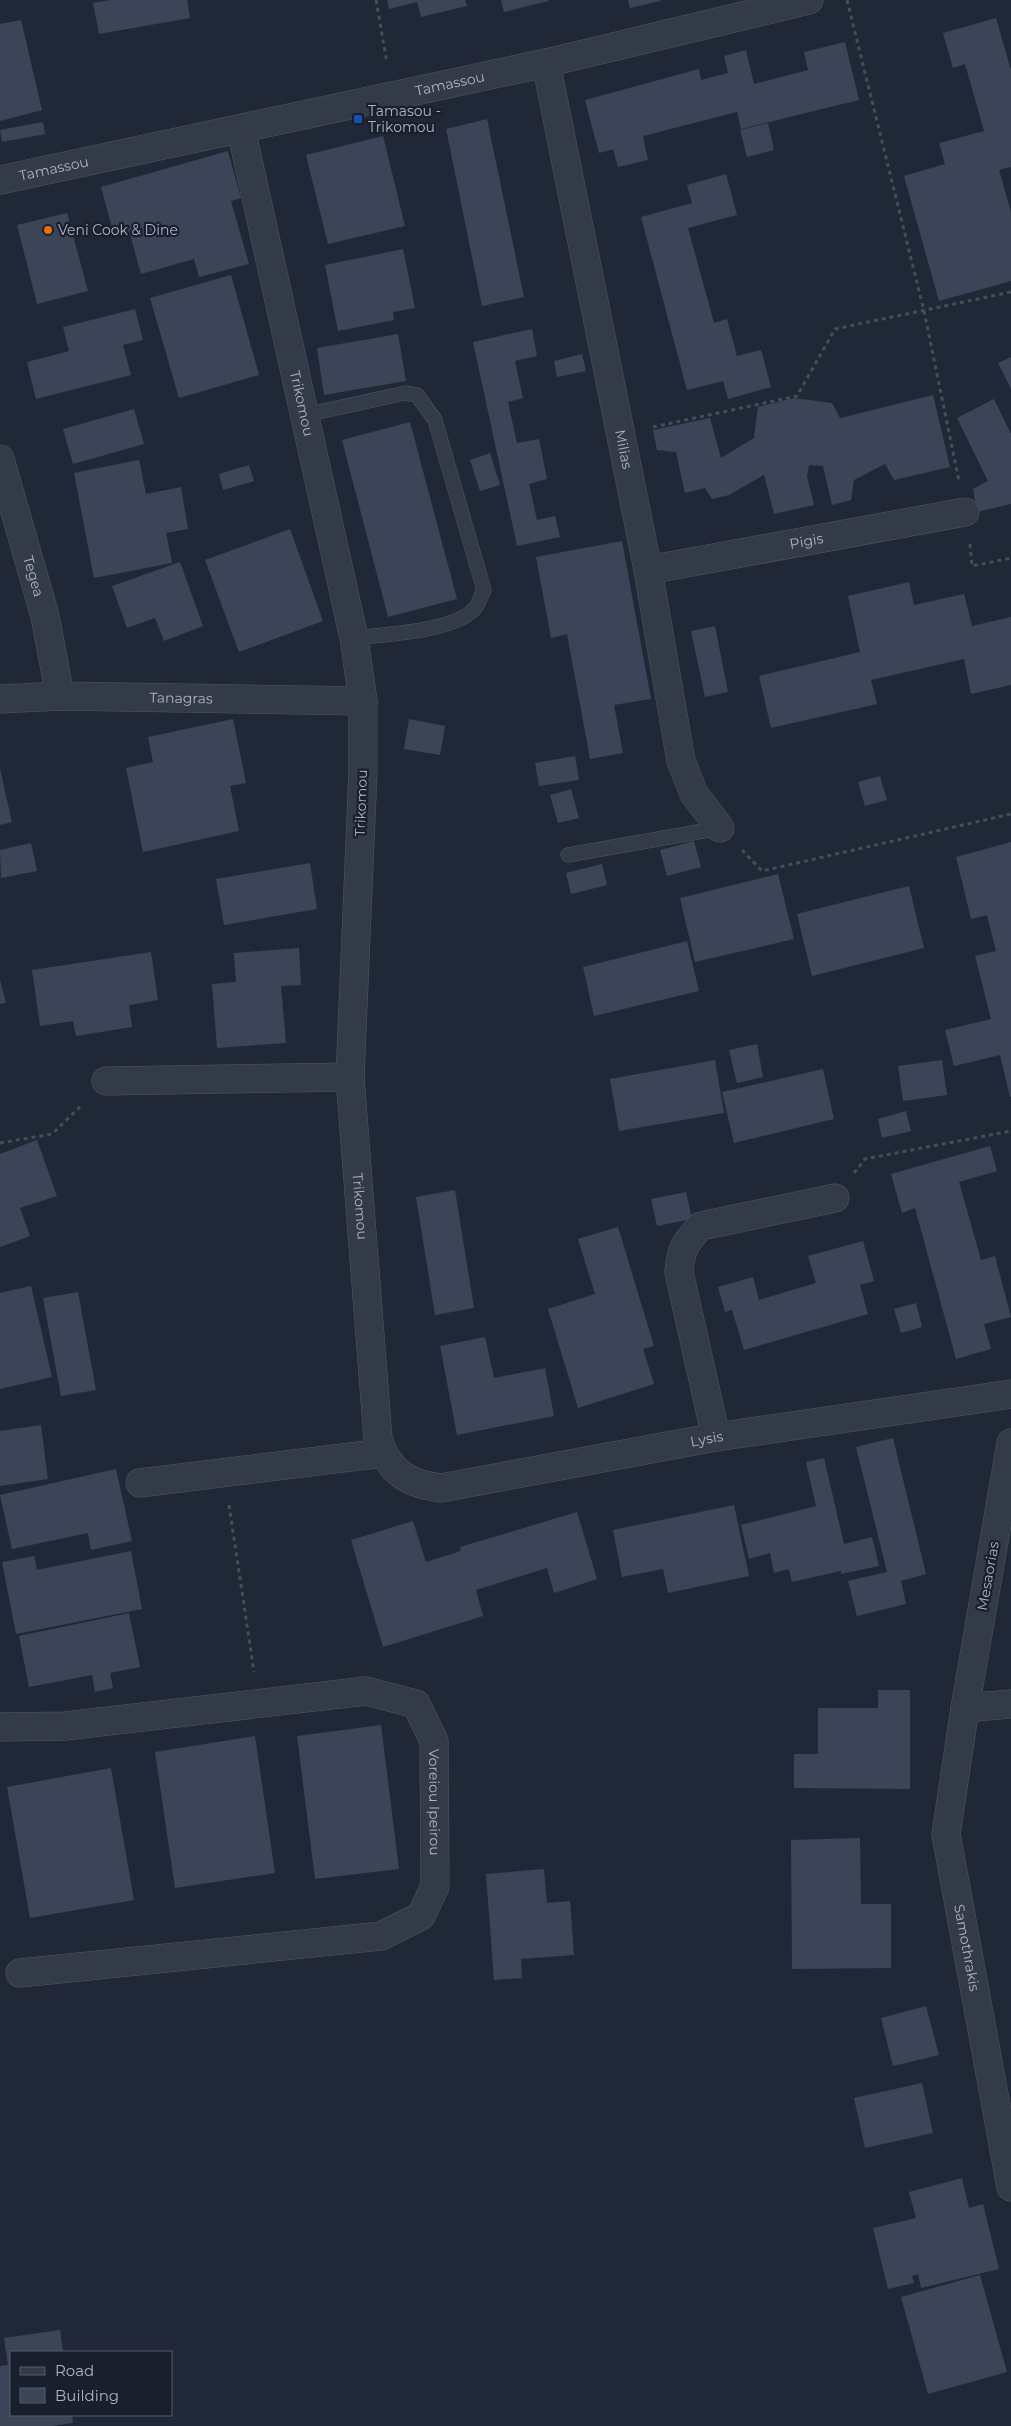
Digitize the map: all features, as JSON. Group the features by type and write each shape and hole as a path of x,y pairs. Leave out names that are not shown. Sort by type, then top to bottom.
{"street":[{"name":"Tamassou","path":"0,180 546,62 809,0"},
{"name":"Milias","path":"546,62 648,570 681,762 694,794 720,828"},
{"name":"Trikomou","path":"241,129 354,638 363,701 363,771 350,1077 378,1439 383,1453 405,1478"},
{"name":"Tegea","path":"0,459 46,616 60,696"},
{"name":"Pigis","path":"648,570 966,512"},
{"name":"Tanagras","path":"0,699 60,696 363,701"},
{"path":"106,1081 350,1077"},
{"path":"716,1436 679,1272 680,1254 687,1240 701,1226 835,1198"},
{"name":"Lysis","path":"405,1478 423,1485 441,1488 716,1436 1011,1394"},
{"name":"Mesaorias","path":"965,1708 1011,1443"},
{"path":"140,1483 383,1453"},
{"name":"Voreiou Ipeirou","path":"0,1726 65,1726 366,1691 416,1704 434,1741 435,1886 421,1916 381,1936 20,1973"},
{"path":"965,1708 1011,1704"},
{"name":"Samothrakis","path":"965,1708 946,1834 1011,2186"}],"lane":[{"path":"305,414 405,392 417,395 435,420 484,590 476,608 462,618 433,628 354,638"},
{"path":"568,855 720,828"}],"path":[{"path":"376,0 393,96"},
{"path":"847,0 924,311 966,512 972,566 1011,558"},
{"path":"621,434 797,396 835,329 1011,292"},
{"path":"720,828 762,871 1011,814"},
{"path":"0,1143 52,1134 106,1081"},
{"path":"835,1198 865,1159 1011,1131"},
{"path":"224,1472 259,1704"}],"building":[{"path":"110,0 187,0 190,18 99,34 93,3"},
{"path":"387,0 465,0 467,6 421,17 417,2 389,9"},
{"path":"501,0 548,0 548,1 504,12"},
{"path":"628,0 660,0 660,1 630,8"},
{"path":"996,18 1011,70 1011,167 999,170 1011,212 1011,281 939,301 904,176 945,164 939,143 984,131 965,64 953,68 943,33"},
{"path":"21,20 42,110 0,121 0,24"},
{"path":"845,42 859,100 741,129 737,112 643,136 648,160 618,167 613,149 599,153 585,100 699,69 701,80 728,73 724,56 746,50 754,84 808,70 804,52"},
{"path":"487,119 524,297 482,306 446,129"},
{"path":"43,122 45,134 2,142 0,130"},
{"path":"768,123 774,150 747,157 740,130"},
{"path":"383,136 405,226 328,244 306,155"},
{"path":"228,151 241,198 231,201 249,264 199,277 194,259 141,274 129,231 114,235 101,187"},
{"path":"726,174 737,215 688,228 714,323 727,319 737,356 761,350 771,387 728,399 723,381 687,390 641,217 692,203 687,185"},
{"path":"67,213 88,291 37,304 17,225"},
{"path":"403,249 415,308 393,312 394,320 338,331 325,265"},
{"path":"231,275 259,375 179,398 150,298"},
{"path":"135,309 143,340 123,345 131,375 36,399 27,362 69,351 63,327"},
{"path":"532,329 537,356 515,361 523,398 508,402 517,443 539,439 547,479 529,484 537,520 555,516 560,537 517,546 473,342"},
{"path":"398,334 406,381 324,395 317,348"},
{"path":"582,354 586,371 557,377 554,361"},
{"path":"1011,357 1011,389 998,363"},
{"path":"933,395 950,467 894,480 885,464 854,480 851,500 832,505 823,466 809,465 807,477 814,505 774,514 764,475 729,495 712,499 705,488 685,493 676,452 657,450 653,430 710,418 721,458 754,438 758,407 794,398 832,403 840,418"},
{"path":"994,399 1011,434 1011,504 977,512 973,489 988,481 957,418"},
{"path":"134,409 144,444 73,464 63,429"},
{"path":"410,422 457,599 388,617 342,440"},
{"path":"490,453 500,485 480,491 470,460"},
{"path":"139,460 146,494 181,487 188,529 166,533 172,563 94,578 74,473"},
{"path":"249,465 254,481 223,490 219,474"},
{"path":"290,529 323,621 239,652 205,560"},
{"path":"622,541 651,699 614,705 623,753 590,759 567,634 551,638 536,557"},
{"path":"180,562 203,626 164,641 155,618 127,628 112,586"},
{"path":"909,582 914,605 964,594 972,626 1011,617 1011,685 971,694 964,659 871,680 877,704 771,728 759,676 860,652 848,596"},
{"path":"715,626 728,692 705,697 691,631"},
{"path":"233,719 246,783 230,786 239,831 143,852 126,768 153,762 148,737"},
{"path":"409,719 445,726 440,755 404,749"},
{"path":"575,756 579,780 539,786 535,763"},
{"path":"0,769 12,822 0,825"},
{"path":"880,776 887,800 865,806 858,782"},
{"path":"571,789 579,818 558,823 550,795"},
{"path":"694,841 701,867 667,876 660,850"},
{"path":"1011,842 1010,1097 1000,1055 954,1066 945,1030 991,1019 975,956 996,951 987,915 971,919 956,857"},
{"path":"31,843 37,871 1,878 0,850"},
{"path":"310,863 317,909 224,925 216,879"},
{"path":"602,864 607,885 571,894 566,873"},
{"path":"778,874 794,939 695,962 680,898"},
{"path":"909,886 924,948 812,976 797,914"},
{"path":"687,941 699,991 594,1016 583,967"},
{"path":"299,948 301,985 281,986 286,1043 217,1048 212,984 236,982 234,953"},
{"path":"151,952 158,1000 129,1005 132,1027 76,1036 73,1021 40,1026 32,970"},
{"path":"0,980 6,1003 0,1004"},
{"path":"757,1044 763,1077 737,1083 729,1050"},
{"path":"715,1060 724,1113 619,1131 610,1079"},
{"path":"942,1060 947,1095 903,1101 898,1066"},
{"path":"823,1069 834,1119 734,1143 722,1092"},
{"path":"906,1111 911,1131 882,1138 878,1119"},
{"path":"37,1140 57,1196 20,1208 30,1236 0,1247 0,1154"},
{"path":"990,1146 997,1171 959,1182 981,1260 995,1256 1011,1317 984,1324 991,1349 956,1359 915,1208 902,1213 891,1174"},
{"path":"455,1190 474,1308 435,1315 416,1197"},
{"path":"686,1192 692,1219 657,1226 651,1199"},
{"path":"618,1227 654,1346 643,1349 654,1384 578,1408 548,1309 595,1294 578,1239"},
{"path":"863,1241 874,1281 860,1285 868,1314 744,1350 732,1310 725,1312 718,1287 753,1277 759,1300 816,1283 808,1256"},
{"path":"31,1286 52,1377 0,1389 0,1293"},
{"path":"78,1292 96,1390 61,1396 43,1298"},
{"path":"916,1303 922,1327 901,1333 894,1309"},
{"path":"485,1337 494,1378 545,1368 554,1416 457,1435 440,1346"},
{"path":"41,1425 48,1479 0,1486 0,1431"},
{"path":"893,1438 926,1574 901,1581 906,1604 857,1616 848,1581 887,1572 856,1447"},
{"path":"824,1458 844,1544 872,1537 879,1566 841,1574 841,1571 792,1582 789,1569 774,1573 770,1553 749,1559 741,1525 816,1506 806,1462"},
{"path":"116,1469 132,1541 91,1550 88,1533 12,1549 0,1495"},
{"path":"734,1505 749,1576 668,1593 663,1569 622,1577 613,1530"},
{"path":"577,1512 597,1579 554,1593 547,1568 476,1590 483,1616 383,1647 351,1540 413,1521 426,1562 461,1551 460,1547"},
{"path":"131,1551 142,1609 16,1634 2,1562 34,1556 37,1570"},
{"path":"129,1613 140,1667 110,1673 113,1688 95,1692 92,1675 29,1687 19,1636"},
{"path":"878,1690 910,1690 910,1789 794,1788 794,1754 818,1754 818,1708 878,1708"},
{"path":"381,1725 399,1869 315,1879 297,1736"},
{"path":"255,1736 275,1873 175,1888 155,1752"},
{"path":"111,1768 134,1900 30,1918 7,1787"},
{"path":"860,1838 861,1904 891,1904 891,1968 792,1969 791,1840"},
{"path":"544,1869 547,1903 570,1901 574,1955 521,1959 522,1978 494,1980 486,1874"},
{"path":"926,2006 939,2055 893,2066 881,2018"},
{"path":"922,2083 933,2133 865,2148 854,2098"},
{"path":"962,2178 969,2208 983,2204 999,2269 921,2288 918,2274 912,2276 914,2283 888,2289 873,2228 916,2218 909,2192"},
{"path":"980,2275 1007,2372 928,2394 901,2297"},
{"path":"60,2330 63,2351 10,2351 10,2416 72,2416 73,2423 51,2426 0,2426 0,2366 8,2365 4,2338"}],"place":[{"name":"Tamasou - Trikomou","path":"358,119"},
{"name":"Veni Cook & Dine","path":"48,230"}]}
